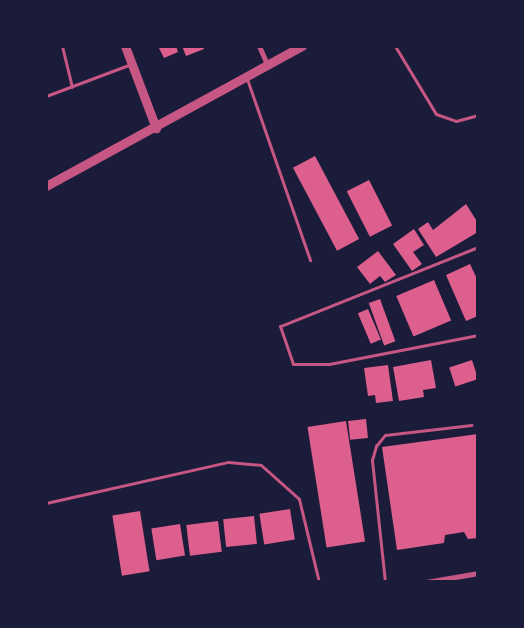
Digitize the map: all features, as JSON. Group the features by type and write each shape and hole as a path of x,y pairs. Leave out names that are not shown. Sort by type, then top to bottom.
{"street":[{"path":"125,46 156,128"},
{"path":"260,46 267,64"},
{"path":"46,186 156,128 302,46"},
{"path":"426,582 478,573"}],"lane":[{"path":"62,46 72,87"},
{"path":"395,46 436,114 456,121 478,115"},
{"path":"46,96 132,64"},
{"path":"246,76 310,260"},
{"path":"478,247 280,326 294,364 329,364 478,335"},
{"path":"384,582 372,460 376,446 385,435 471,425"},
{"path":"46,502 228,462 261,465 299,499 319,582"}],"building":[{"path":"158,46 176,46 178,52 164,58"},
{"path":"182,46 203,46 204,49 186,56"},
{"path":"315,156 359,239 337,251 293,168"},
{"path":"369,180 392,225 370,237 347,191"},
{"path":"466,204 478,223 478,232 436,257 418,229 428,222 433,230"},
{"path":"414,229 424,245 413,252 422,264 412,271 393,244"},
{"path":"378,251 396,275 385,282 380,276 370,284 357,267"},
{"path":"470,264 478,281 478,316 466,321 446,275"},
{"path":"434,280 451,321 413,337 396,296"},
{"path":"380,299 395,341 384,345 369,303"},
{"path":"368,309 381,339 371,344 358,313"},
{"path":"431,360 436,388 423,390 424,397 399,401 393,367"},
{"path":"472,360 478,379 455,386 449,367"},
{"path":"388,365 393,401 376,403 375,395 368,396 364,368"},
{"path":"366,419 368,438 350,440 348,421"},
{"path":"346,421 365,541 327,548 307,427"},
{"path":"478,434 478,538 468,539 464,532 445,535 444,543 397,550 382,447"},
{"path":"290,509 295,540 264,544 259,514"},
{"path":"140,511 150,571 122,576 112,515"},
{"path":"254,516 257,544 226,547 223,519"},
{"path":"218,521 222,552 190,556 186,525"},
{"path":"180,524 185,556 156,560 151,529"}]}
